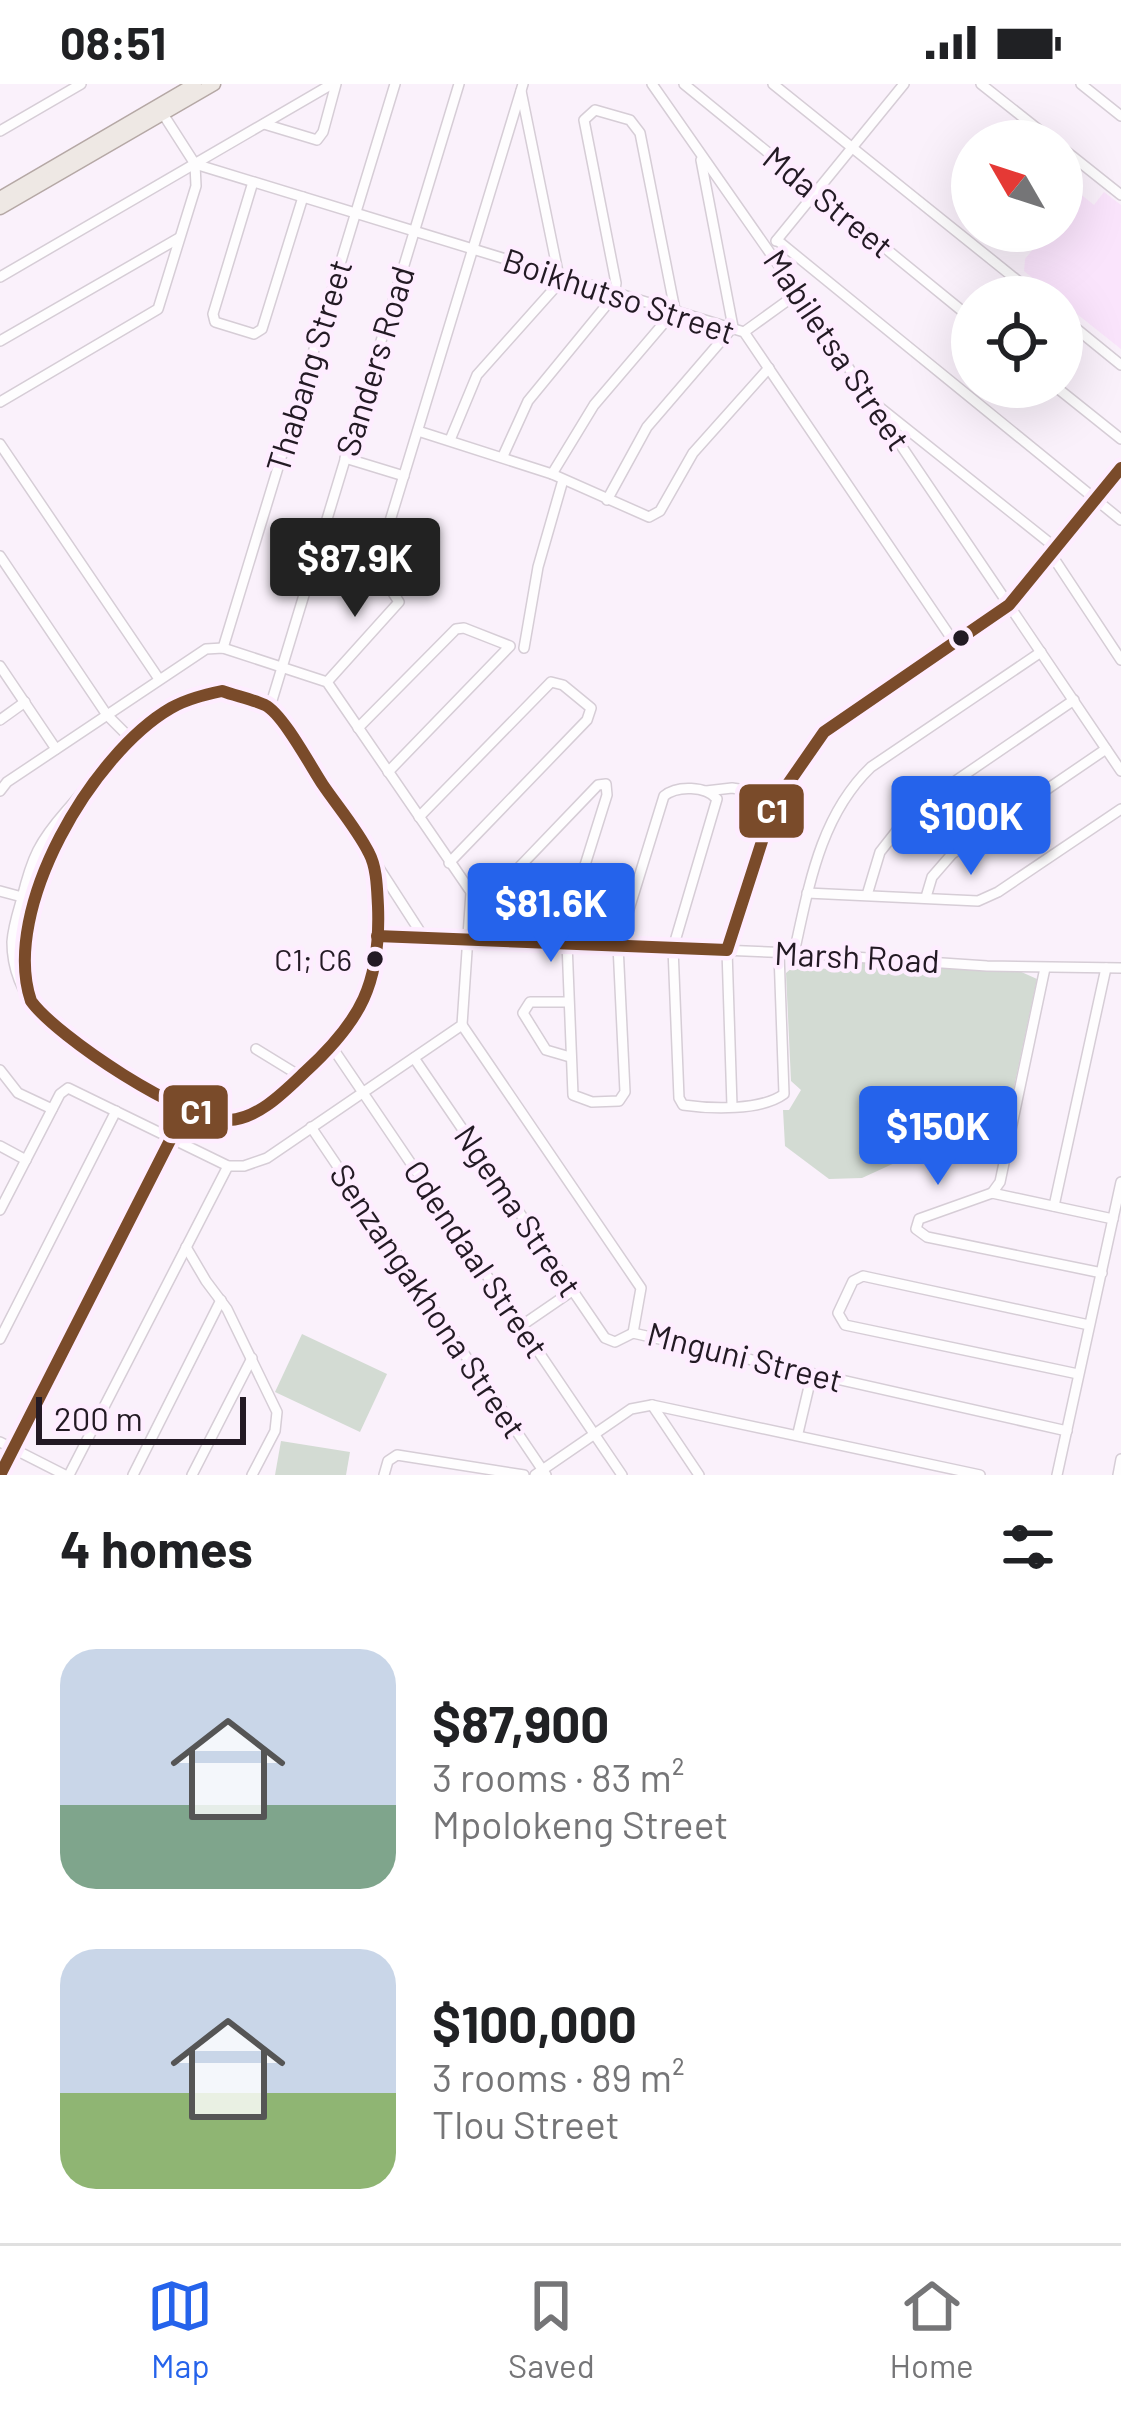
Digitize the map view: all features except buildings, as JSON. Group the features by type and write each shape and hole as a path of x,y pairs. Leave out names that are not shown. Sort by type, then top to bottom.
{"main road":[{"path":"0,198 195,84"},
{"path":"0,208 214,84"}],"street":[{"path":"0,131 64,88 82,84"},
{"path":"264,124 317,140 334,84"},
{"path":"0,277 334,84"},
{"name":"Thabang Street","path":"223,648 395,84"},
{"name":"Sanders Road","path":"270,707 460,84"},
{"name":"Mabiletsa Street","path":"652,84 1121,771"},
{"name":"Mda Street","path":"684,84 951,302"},
{"path":"773,84 1012,276"},
{"path":"883,84 896,94"},
{"path":"769,250 904,84"},
{"path":"981,84 1026,120"},
{"path":"1081,84 1121,116"},
{"path":"327,682 399,602 376,567 522,88"},
{"path":"450,440 478,375 552,293 560,275 522,88"},
{"path":"388,772 517,646 526,625 557,477 591,409 675,310 639,129 630,120 595,110 584,120 615,292 529,401 502,456"},
{"path":"0,402 154,313 160,305 198,178 195,164 163,114"},
{"path":"699,153 738,330"},
{"name":"Boikhutso Street","path":"195,164 738,330 769,368 954,642"},
{"path":"1083,165 1121,195"},
{"path":"253,182 213,314 215,322 227,328 254,334 262,329 303,197"},
{"path":"0,341 179,238"},
{"path":"776,240 1121,520"},
{"path":"607,500 647,427 738,330 799,293"},
{"path":"1083,334 1121,365"},
{"path":"418,431 502,456 646,517 658,513 693,453 769,368"},
{"path":"873,403 1054,551 1121,660"},
{"path":"1082,408 1121,439"},
{"path":"0,444 159,680"},
{"path":"345,458 404,476"},
{"path":"732,1106 727,950 778,795 828,729 1009,605 1121,468"},
{"path":"0,556 107,715 131,740"},
{"path":"358,728 458,628 517,646"},
{"path":"0,791 206,649 223,648 327,682 470,892 462,1025 414,1058 255,1164 228,1166 74,1088 60,1094 0,1210"},
{"path":"794,952 826,828 865,773 1041,652"},
{"path":"0,665 56,749"},
{"path":"419,817 555,682 591,708 591,714 449,863"},
{"path":"371,855 377,936 370,993 330,1044 272,1104 242,1118 215,1118 187,1107 79,1052 33,1004 24,988 12,939 39,844 131,740 163,711 205,693 234,694 270,707 371,855 406,909 419,937"},
{"path":"867,895 880,852 913,810 1074,700"},
{"path":"0,720 25,702"},
{"path":"926,897 932,877 952,854 1106,748"},
{"path":"470,892 504,883 570,885 580,881 607,795 602,782 504,883"},
{"path":"567,943 570,1057 576,1097 616,1101 626,1092 618,945 661,804 669,791 732,788 778,795"},
{"path":"706,791 717,799 673,948 679,1100 688,1106 779,1099 785,1091 779,952"},
{"path":"807,893 978,901 1121,808"},
{"path":"0,890 22,898"},
{"path":"406,909 437,938"},
{"name":"Marsh Road","path":"377,936 1121,968"},
{"path":"992,1193 1000,1181 1046,968"},
{"path":"1054,1206 1106,968"},
{"path":"568,1002 530,1002 524,1013 546,1050 570,1057"},
{"name":"Mnguni Street","path":"462,1025 641,1288 633,1333 1067,1431"},
{"name":"Odendaal Street","path":"330,1044 622,1475"},
{"path":"256,1048 300,1076"},
{"name":"Ngema Street","path":"414,1058 608,1340 615,1342 633,1333"},
{"path":"0,1070 19,1093 52,1109"},
{"path":"0,1475 187,1107"},
{"path":"0,1339 116,1111"},
{"name":"Senzangakhona Street","path":"311,1127 541,1473"},
{"path":"0,1146 26,1160"},
{"path":"0,1442 67,1475 228,1166"},
{"path":"1057,1475 1121,1182"},
{"path":"1102,1273 917,1232 915,1226 920,1219 992,1193 1113,1219"},
{"path":"186,1247 221,1300 278,1418 252,1475"},
{"path":"1078,1374 845,1325 838,1318 839,1310 853,1281 863,1276 1089,1325"},
{"path":"521,1326 572,1292"},
{"path":"133,1475 221,1300"},
{"path":"192,1475 252,1358"},
{"path":"798,1433 812,1374"},
{"path":"541,1473 631,1409 652,1405 980,1475"},
{"path":"652,1405 699,1475"},
{"path":"384,1475 388,1461 397,1455 524,1475"},
{"path":"1118,1475 1121,1459"}],"shaded area":[{"path":"1104,192 1121,205 1121,349 1083,319 1083,276 1030,276 1024,271 1031,252 1083,252 1083,196 1094,205"},
{"path":"838,961 1017,970 1037,979 1006,1125 1001,1125 997,1144 978,1139 923,1164 899,1161 862,1178 829,1179 785,1146 783,1110 789,1110 801,1090 791,1081 786,973 793,967 830,969"},
{"path":"302,1334 387,1374 360,1432 275,1392"},
{"path":"281,1441 350,1452 346,1475 275,1475"}],"transit line":[{"name":"C1","path":"377,936 727,950 774,804 824,732 1009,605 1121,468"},
{"name":"C1","path":"222,691 265,705 288,730 369,853 378,906 376,957 364,999 353,1017 280,1095 250,1115 229,1120 183,1107 93,1055 31,1001 25,964 29,923 41,880 84,796 141,730 177,705 222,691"},
{"name":"C1","path":"0,1475 187,1107"}],"place":[{"name":"C1; C6","path":"375,959"}]}
